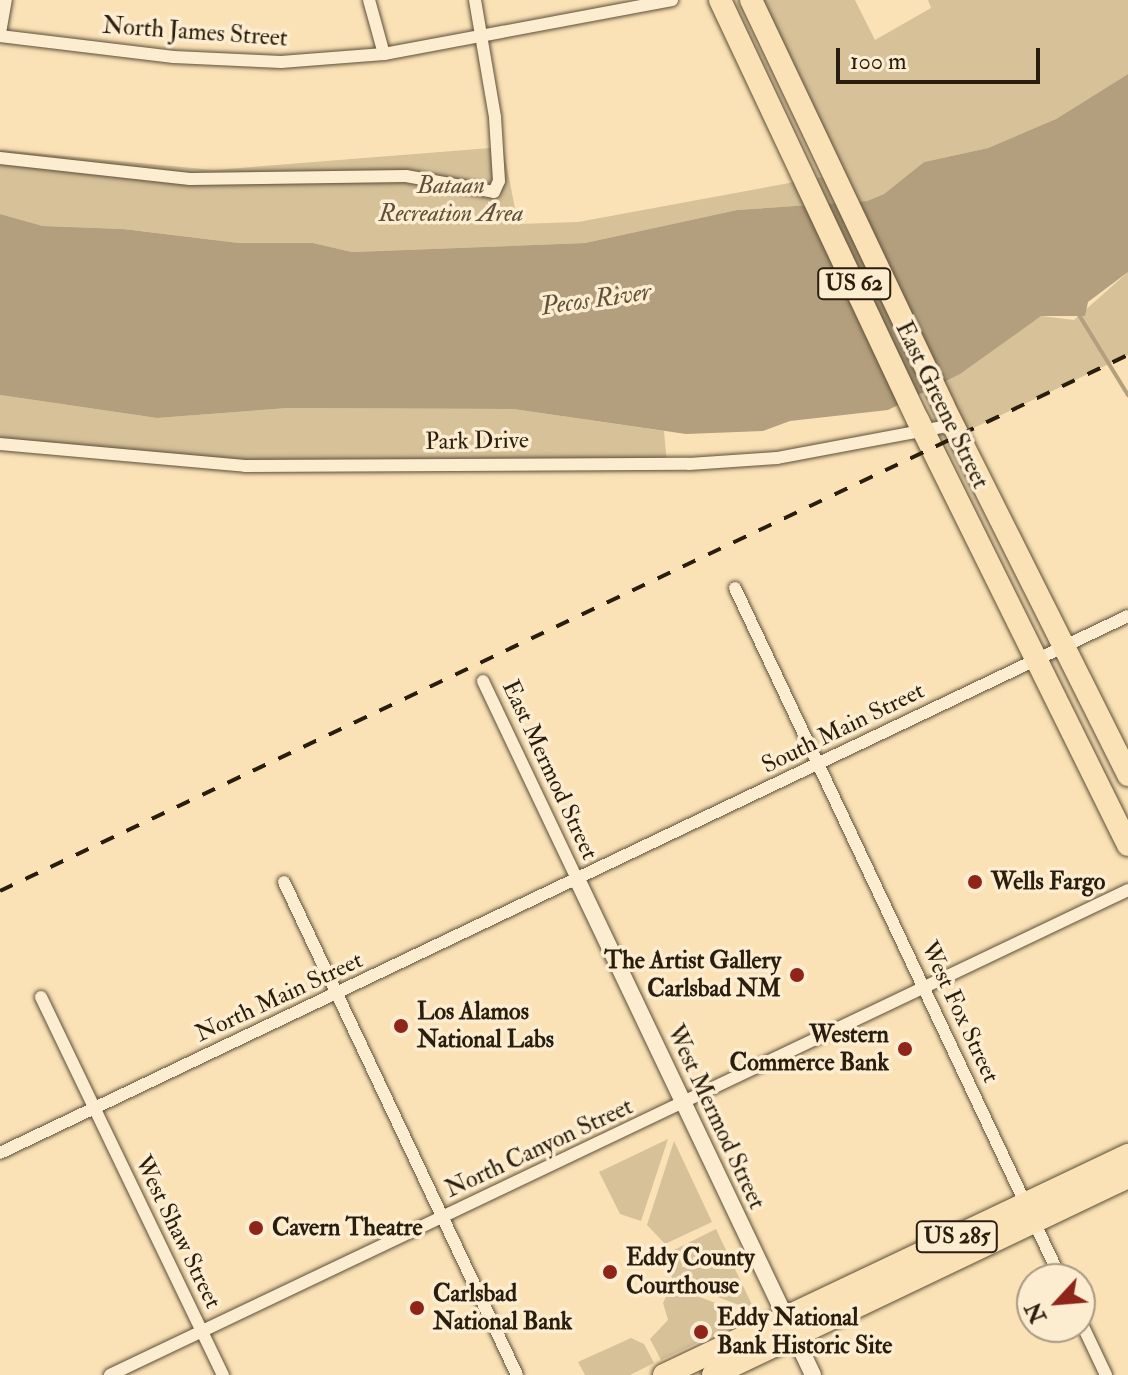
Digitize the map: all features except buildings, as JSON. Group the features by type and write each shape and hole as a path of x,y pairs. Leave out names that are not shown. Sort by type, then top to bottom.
{"highway":[{"name":"East Greene Street","path":"720,0 919,422 1039,658"},
{"name":"East Greene Street","path":"751,0 937,393 1065,646"},
{"name":"US 62","path":"1065,646 1128,775"},
{"name":"US 62","path":"1039,658 1128,845"},
{"name":"US 285","path":"664,1375 790,1327 1029,1213 1128,1155"},
{"name":"US 285","path":"1029,1213 1128,1177"},
{"name":"US 285","path":"713,1375 790,1327"}],"street":[{"path":"0,34 6,0"},
{"path":"369,0 384,54"},
{"path":"0,158 190,179 406,176 494,192 499,181 498,149 475,0"},
{"name":"North James Street","path":"0,34 228,61 384,54 672,0"},
{"name":"Park Drive","path":"0,444 245,466 667,465 777,458 919,422 953,425"},
{"name":"West Fox Street","path":"735,588 1053,1263"},
{"name":"South Main Street","path":"577,879 1128,616"},
{"name":"East Mermod Street","path":"483,681 577,879"},
{"name":"North Main Street","path":"0,1153 577,879"},
{"name":"West Mermod Street","path":"577,879 813,1375"},
{"path":"284,882 517,1375"},
{"name":"North Canyon Street","path":"110,1375 1128,890"},
{"name":"West Shaw Street","path":"41,997 223,1375"},
{"path":"1091,1343 1106,1375"}],"green space":[{"name":"Bataan Recreation Area","path":"751,0 855,0 875,40 931,8 928,0 1128,0 1128,74 1056,119 988,148 924,162 884,194 867,201 737,210 585,243 352,252 313,243 239,243 123,229 43,226 0,214 0,150 214,170 503,147 518,224 578,222 833,175"},
{"path":"1128,272 1128,355 959,435 934,386 1041,316 1074,320"},
{"path":"0,395 157,418 288,408 513,409 664,431 667,465 245,466 0,444"},
{"path":"668,1139 641,1221 620,1214 599,1172"},
{"path":"674,1141 712,1222 665,1244 647,1225"},
{"path":"716,1229 755,1311 672,1280 668,1253"},
{"path":"671,1286 752,1317 661,1360 650,1339 668,1320 663,1303"},
{"path":"631,1338 644,1344 654,1363 630,1375 585,1375 578,1362"}],"water":[{"name":"Pecos River","path":"1128,74 1128,272 1088,302 1085,316 1041,316 960,374 888,410 790,421 763,431 686,434 513,409 288,408 157,418 0,395 0,214 43,226 123,229 239,243 313,243 352,252 585,243 737,210 867,201 884,194 924,162 988,148 1056,119"}],"waterway":[{"path":"1079,315 1128,395"}],"railway":[{"path":"0,891 1128,355"}],"place":[{"name":"Wells Fargo","path":"975,882"},
{"name":"The Artist Gallery Carlsbad NM","path":"797,975"},
{"name":"Los Alamos National Labs","path":"401,1026"},
{"name":"Western Commerce Bank","path":"905,1049"},
{"name":"Cavern Theatre","path":"256,1228"},
{"name":"Eddy County Courthouse","path":"610,1272"},
{"name":"Carlsbad National Bank","path":"417,1308"},
{"name":"Eddy National Bank Historic Site","path":"701,1332"}]}
